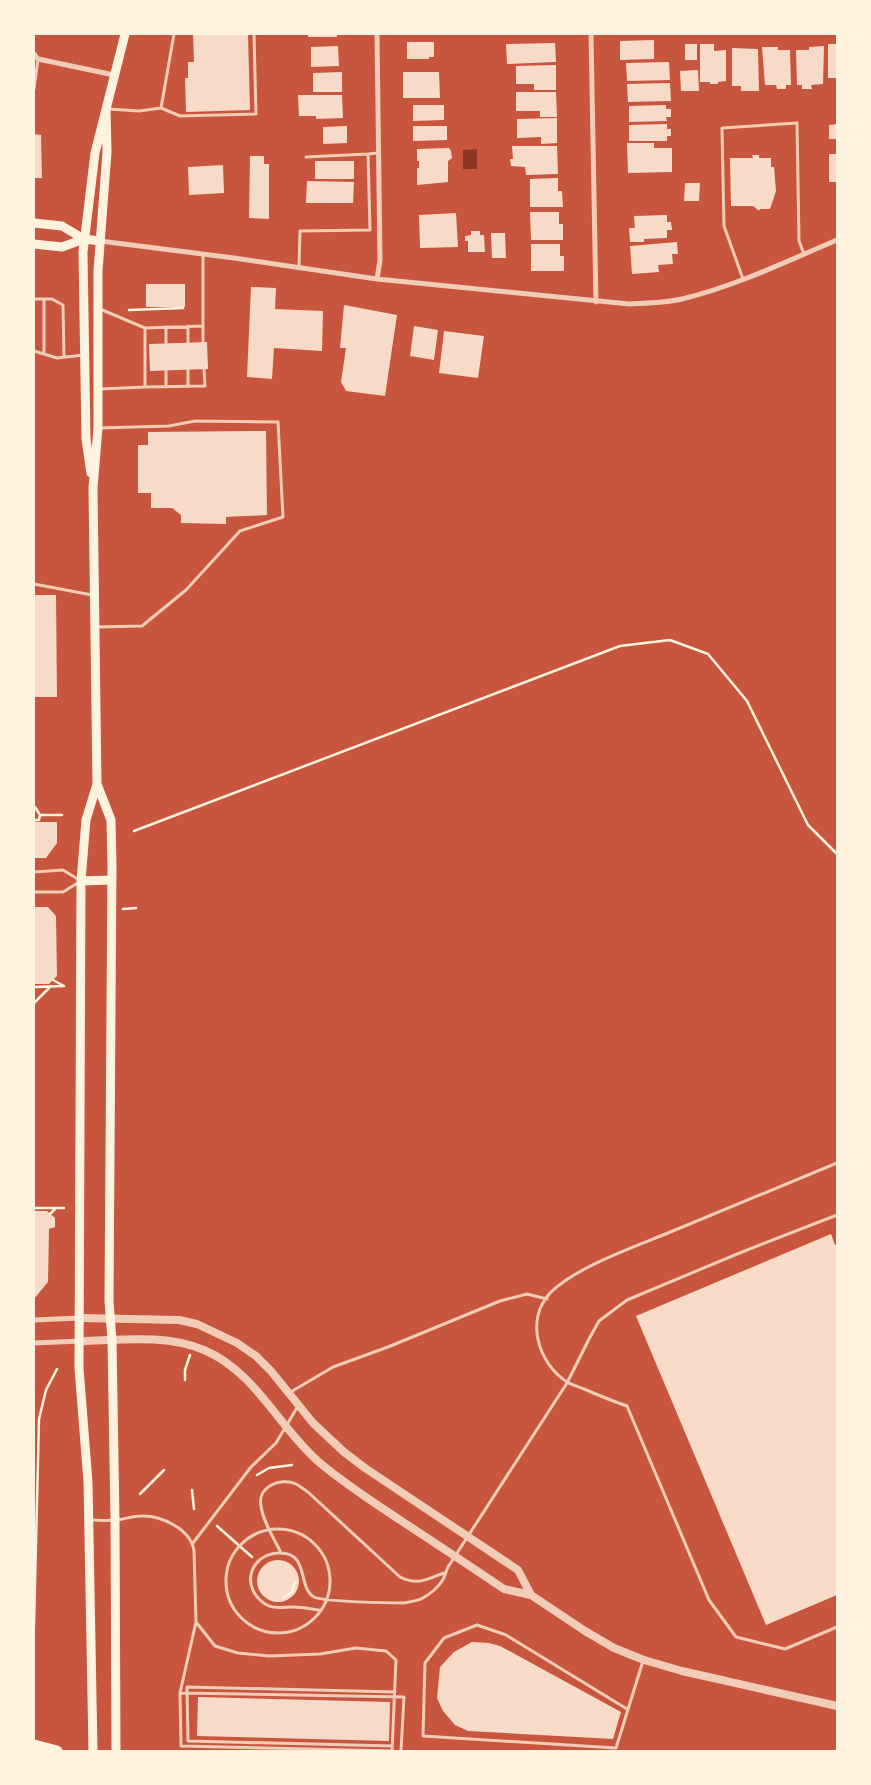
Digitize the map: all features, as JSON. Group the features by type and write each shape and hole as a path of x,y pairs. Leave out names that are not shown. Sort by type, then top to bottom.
{"highway":[{"path":"34,1745 55,1751"}],"main road":[{"path":"93,488 86,439 84,239 95,153 125,34"},
{"path":"94,1751 88,1482 79,1368 81,1341 82,881 86,820 97,784 93,488 98,428 98,271 107,152 106,109"},
{"path":"34,223 62,226 84,239 100,241"},
{"path":"34,244 62,247 84,239"},
{"path":"97,784 111,820 109,1301 112,1340 115,1520 116,1751"},
{"path":"82,881 112,880"}],"street":[{"path":"377,34 380,260 377,279"},
{"path":"591,34 596,302"},
{"path":"34,54 38,59 114,75"},
{"path":"100,241 377,279 629,304 673,300 708,292 837,240"},
{"path":"34,1320 111,1317 179,1320 197,1324 237,1342 256,1356 271,1371 298,1406 327,1438 351,1457 518,1570 531,1595"},
{"path":"34,1343 160,1340 176,1342 205,1350 240,1372 305,1448 335,1475 504,1589 531,1595 614,1648 644,1660 682,1671 837,1706"}],"lane":[{"path":"161,108 174,34"},
{"path":"106,109 139,111 161,108 180,116 256,114 254,34"},
{"path":"34,89 38,59"},
{"path":"743,279 724,226 722,128 797,123 799,241 804,254"},
{"path":"306,157 378,153"},
{"path":"299,267 300,231 370,230 368,154"},
{"path":"370,206 379,206"},
{"path":"202,254 203,342"},
{"path":"34,299 52,299 64,305 64,357"},
{"path":"44,300 44,354"},
{"path":"99,309 145,328 203,326"},
{"path":"188,326 188,342"},
{"path":"166,327 166,343"},
{"path":"145,328 146,387"},
{"path":"34,351 57,358 85,355"},
{"path":"99,389 205,386 204,369"},
{"path":"166,370 166,386"},
{"path":"188,370 188,386"},
{"path":"94,626 142,626 186,590 240,531 283,517 278,422 195,421 169,426 98,428"},
{"path":"34,584 94,595"},
{"path":"34,872 63,870 82,881 64,892 34,892"},
{"path":"837,1163 608,1258 566,1280 547,1299 540,1312 536,1332 541,1349 550,1367 567,1383 626,1406 709,1600 736,1636 785,1649 837,1626"},
{"path":"319,1610 269,1606 260,1601 253,1592 250,1580 252,1569 257,1561 267,1555 281,1553 294,1557 302,1568 308,1592 314,1597 327,1600 397,1603 424,1598 444,1579 445,1573 567,1383 588,1339 599,1321 627,1300 837,1215"},
{"path":"288,1393 333,1367 500,1301 527,1294 547,1299"},
{"path":"193,1543 252,1466 276,1443 298,1406"},
{"path":"281,1553 261,1506 261,1498 266,1489 273,1483 284,1481 295,1484 309,1493 400,1577 408,1581 421,1582 445,1573"},
{"path":"89,1520 115,1520 144,1516 169,1522 179,1528 193,1543 196,1622 180,1693 180,1746 393,1751 396,1660 386,1651 356,1648 320,1654 269,1656 238,1653 215,1646 196,1622"},
{"path":"270,1529 283,1529 303,1535 321,1550 330,1574 327,1600 310,1623 285,1632 271,1632 254,1627 235,1612 226,1589 228,1565 239,1546 255,1534 270,1529"},
{"path":"627,1709 506,1635 477,1625 444,1638 425,1663 423,1736 616,1748 644,1660"},
{"path":"392,1746 188,1741 187,1687 394,1692"},
{"path":"180,1693 404,1696 402,1751"}],"path":[{"path":"129,310 183,308"},
{"path":"134,831 620,646 670,640 708,654 747,701 808,825 837,854"},
{"path":"35,807 40,815"},
{"path":"40,815 62,815"},
{"path":"34,820 39,820 40,815"},
{"path":"123,918 123,909 136,908"},
{"path":"34,987 64,986 53,980"},
{"path":"34,1003 51,986"},
{"path":"34,1208 64,1208"},
{"path":"50,1214 55,1209"},
{"path":"185,1380 185,1370 190,1354"},
{"path":"34,1625 39,1468 38,1419 46,1390 57,1369"},
{"path":"252,1481 257,1475 268,1468 292,1466"},
{"path":"34,1468 39,1468"},
{"path":"140,1494 164,1470"},
{"path":"192,1490 194,1510"},
{"path":"222,1521 216,1527 257,1561"},
{"path":"278,1600 285,1598 292,1592 295,1584 295,1575"}],"shaded area":[{"path":"477,149 477,169 463,169 463,150"}],"building":[{"path":"193,34 248,34 250,110 186,112 185,78 188,78 188,62 194,62"},
{"path":"308,34 337,34 337,37 308,37"},
{"path":"654,40 654,59 620,60 620,41"},
{"path":"407,42 434,42 434,57 429,57 429,59 407,59"},
{"path":"555,43 556,62 507,64 506,44"},
{"path":"685,44 697,44 697,60 685,60"},
{"path":"700,44 714,44 714,51 726,50 726,81 718,82 718,84 700,82"},
{"path":"828,44 837,44 837,78 828,78"},
{"path":"338,46 339,66 311,67 311,47"},
{"path":"824,46 823,84 811,85 812,89 802,89 802,85 797,85 796,50 809,50 809,47"},
{"path":"762,47 778,47 778,50 790,50 791,85 786,85 786,89 777,89 776,85 765,85"},
{"path":"732,48 758,49 759,91 741,91 741,86 732,86"},
{"path":"669,62 670,80 627,81 626,63"},
{"path":"556,65 556,90 534,90 534,84 516,84 516,66"},
{"path":"698,70 699,91 681,91 680,71"},
{"path":"342,72 342,92 313,92 313,73"},
{"path":"403,72 439,72 440,98 403,98"},
{"path":"670,83 671,101 628,102 627,84"},
{"path":"516,92 556,92 557,117 540,117 540,111 516,111"},
{"path":"298,95 342,95 343,118 316,119 316,116 299,116"},
{"path":"413,105 444,105 444,120 413,121"},
{"path":"666,105 666,109 671,109 671,117 666,117 667,121 629,122 629,106"},
{"path":"557,118 557,143 541,144 541,137 517,138 517,119"},
{"path":"667,124 667,129 671,129 671,136 667,136 667,141 629,141 629,125"},
{"path":"837,124 837,139 829,139 829,125"},
{"path":"347,126 347,143 323,144 323,127"},
{"path":"413,126 447,126 447,140 413,141"},
{"path":"34,134 41,135 42,178 34,178"},
{"path":"627,143 654,143 654,148 672,148 672,172 628,173"},
{"path":"512,146 557,146 558,174 526,175 525,167 511,166 510,159 513,159"},
{"path":"449,148 452,158 448,161 448,182 417,185 419,161 417,161 417,149"},
{"path":"829,154 837,154 837,182 829,182"},
{"path":"752,155 759,155 759,158 771,158 771,167 774,167 776,191 770,209 758,210 753,206 731,206 730,158 753,158"},
{"path":"250,156 264,156 264,164 269,164 269,219 249,218"},
{"path":"315,161 354,161 354,179 315,179"},
{"path":"223,165 224,193 189,195 188,167"},
{"path":"558,178 558,191 562,191 563,207 530,207 530,179"},
{"path":"307,181 354,182 353,203 306,203"},
{"path":"685,183 700,183 699,201 684,201"},
{"path":"530,212 559,212 559,224 563,224 563,240 531,240"},
{"path":"456,213 458,247 420,248 419,215"},
{"path":"667,215 667,222 671,222 672,230 667,230 667,238 644,239 644,242 630,242 629,228 635,228 634,216"},
{"path":"471,231 480,231 480,235 484,235 485,252 468,252 468,241 465,241 465,236 471,235"},
{"path":"491,233 505,233 506,258 492,258"},
{"path":"677,242 678,254 672,254 673,264 658,265 659,272 632,274 630,246"},
{"path":"531,244 560,244 560,256 564,256 564,271 531,271"},
{"path":"146,284 185,284 185,307 146,307"},
{"path":"251,287 276,288 275,309 323,311 322,351 274,348 272,379 247,377"},
{"path":"344,305 397,315 385,396 346,391 341,382 346,348 340,348"},
{"path":"414,326 438,330 434,360 410,356"},
{"path":"444,331 484,336 478,378 439,373"},
{"path":"207,342 208,369 150,371 149,344"},
{"path":"266,431 267,515 226,517 226,524 181,523 181,515 172,508 151,508 151,493 138,493 138,445 148,445 148,432"},
{"path":"34,595 56,595 57,697 34,697"},
{"path":"34,822 57,822 57,843 46,858 34,858"},
{"path":"34,907 48,907 56,916 57,976 49,984 34,984"},
{"path":"34,1211 47,1211 55,1218 55,1227 49,1229 48,1282 34,1299"},
{"path":"831,1234 835,1245 837,1244 837,1595 766,1625 636,1316"},
{"path":"278,1560 293,1566 299,1581 293,1596 278,1602 263,1596 257,1581 263,1566"},
{"path":"472,1642 500,1646 621,1712 613,1739 468,1731 455,1725 443,1711 437,1698 440,1667 454,1652"},
{"path":"198,1697 390,1702 389,1741 197,1736"}]}
